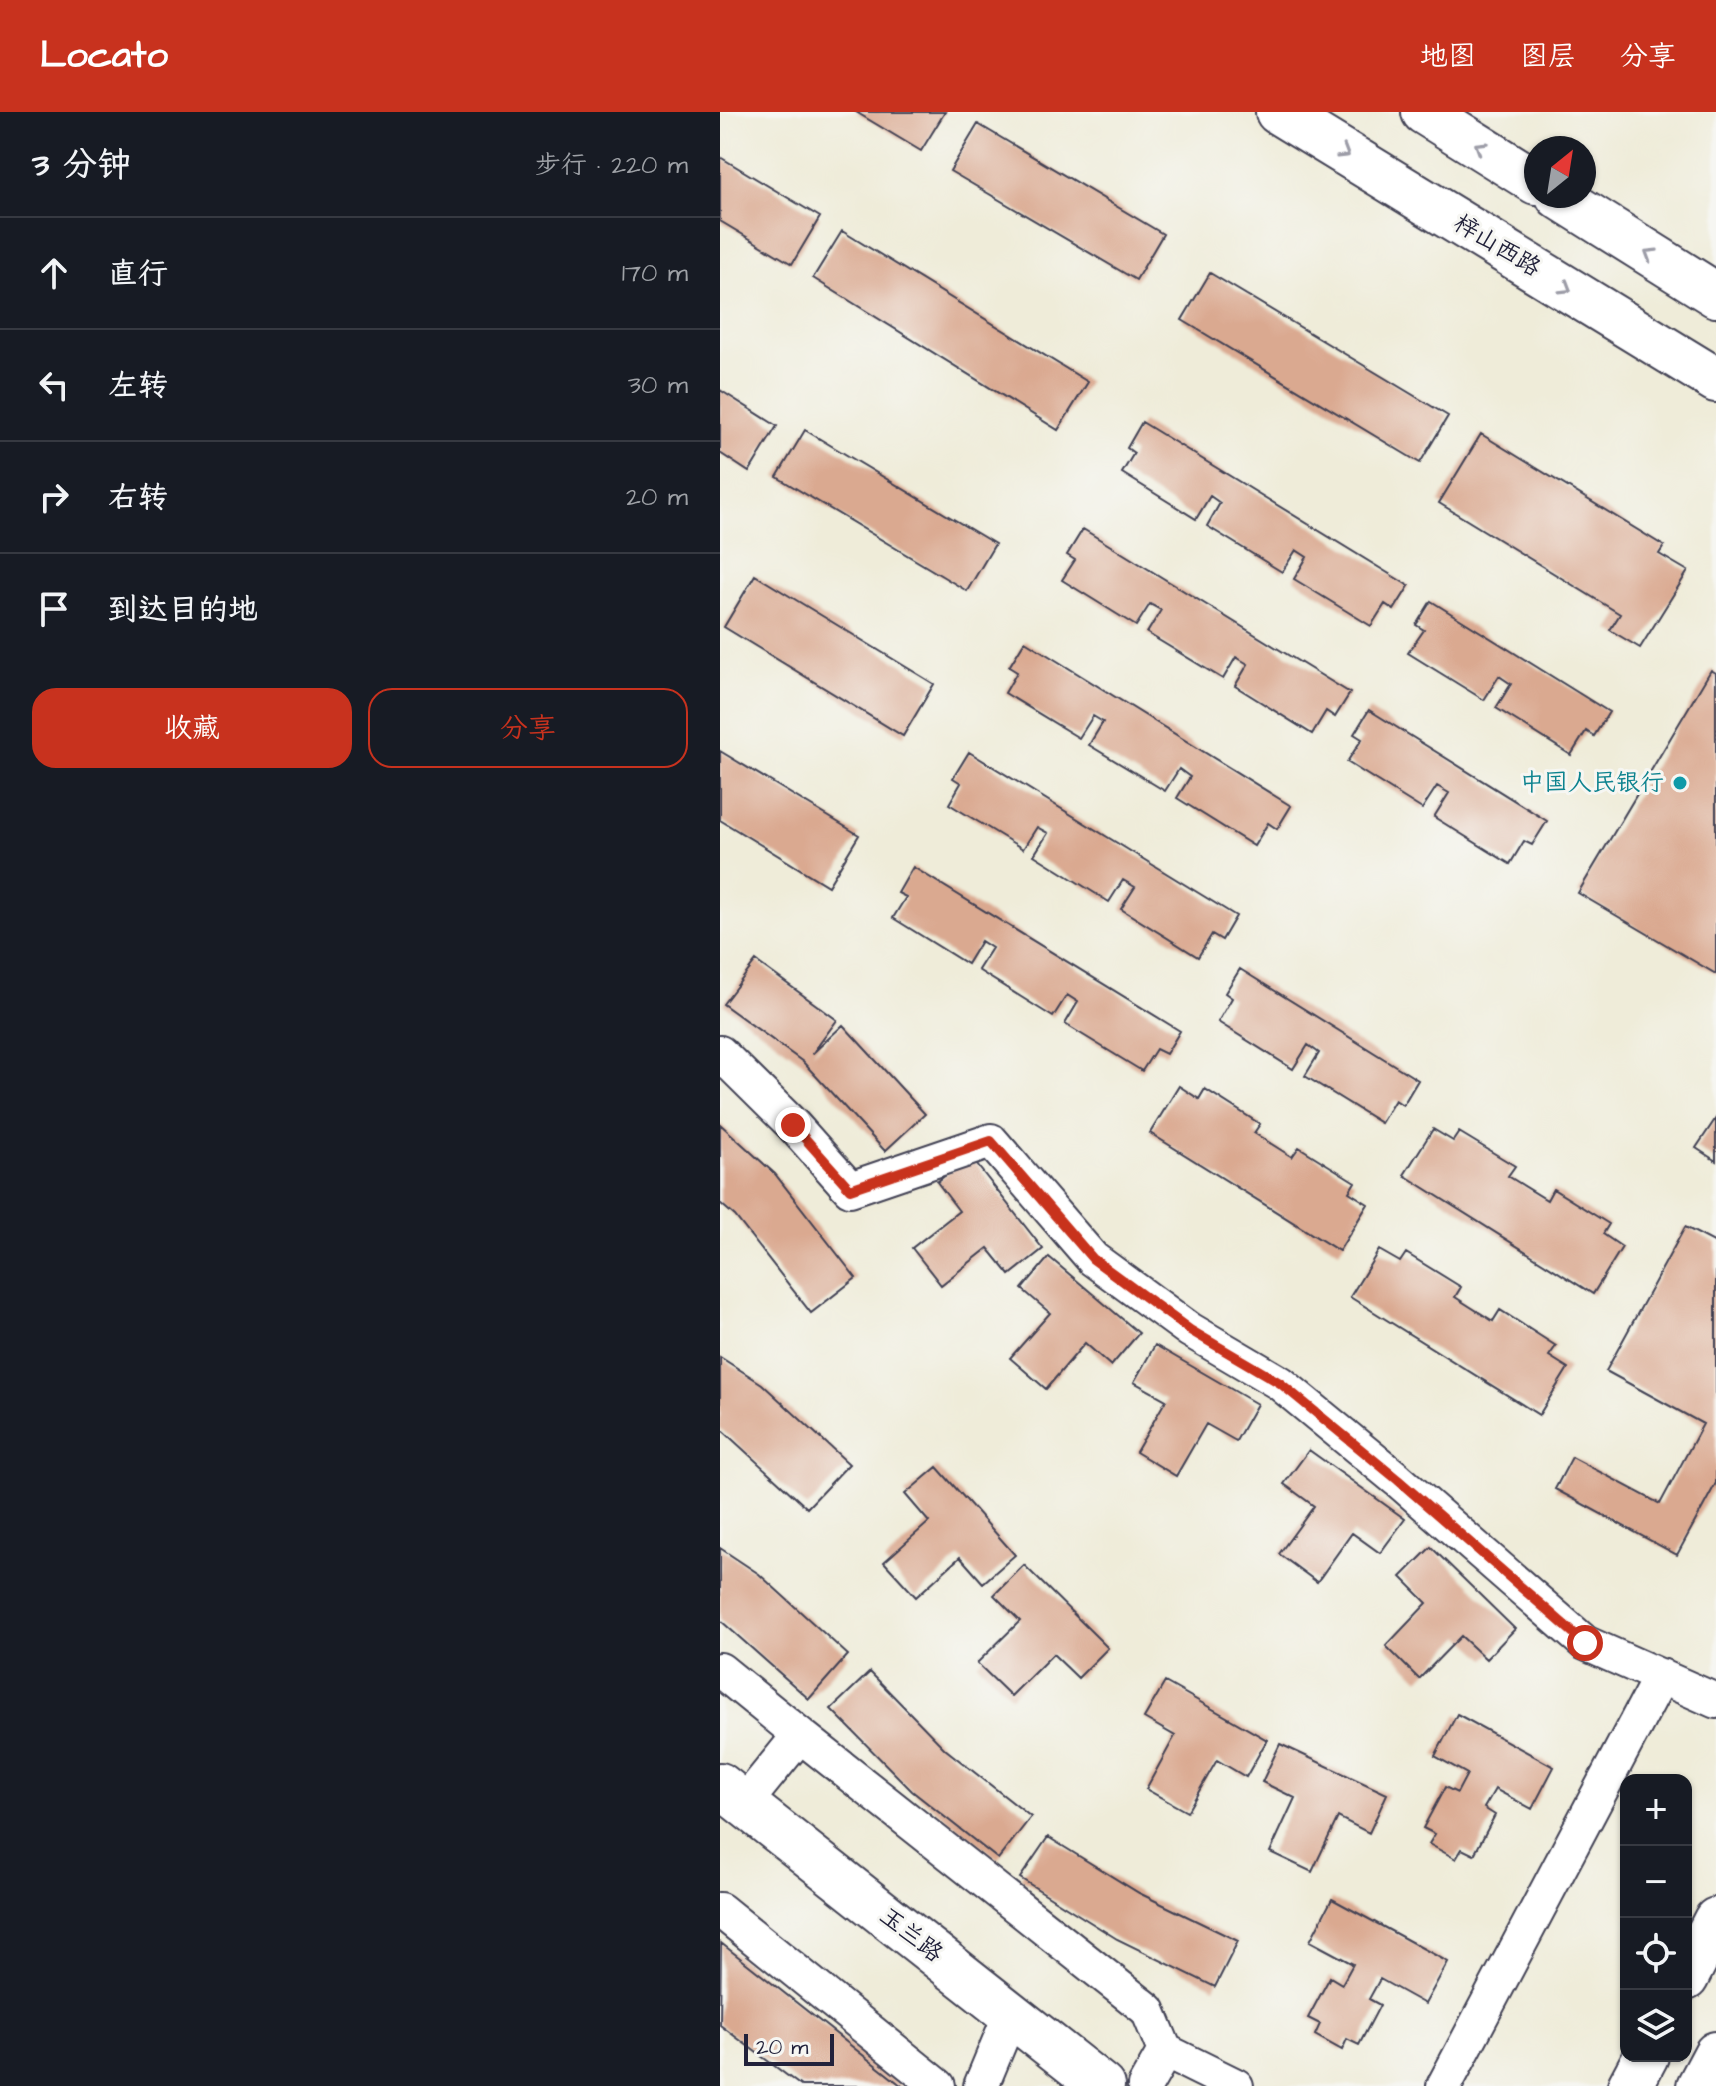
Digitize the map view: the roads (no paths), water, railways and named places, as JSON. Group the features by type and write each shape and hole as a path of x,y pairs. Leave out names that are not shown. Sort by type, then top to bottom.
{"street":[{"name":"梓山西路","path":"1278,112 1716,380"},
{"path":"1424,112 1524,174"},
{"path":"1577,208 1716,295"},
{"path":"720,1053 793,1125 850,1189 991,1141 1093,1259 1190,1330 1280,1383 1398,1480 1585,1643 1716,1701"},
{"path":"720,1670 1148,2010 1165,2051 1236,2086"},
{"path":"1444,2086 1661,1676"},
{"path":"732,1794 800,1735"},
{"name":"玉兰路","path":"732,1794 1102,2086"},
{"path":"720,1910 938,2086"},
{"path":"1692,1966 1716,1920"},
{"path":"981,2086 1011,2014"},
{"path":"1145,2086 1165,2051"},
{"path":"1699,2086 1716,2054"},
{"path":"1630,2086 1643,2062"}],"place":[{"name":"中国人民银行","path":"1680,783"}]}
